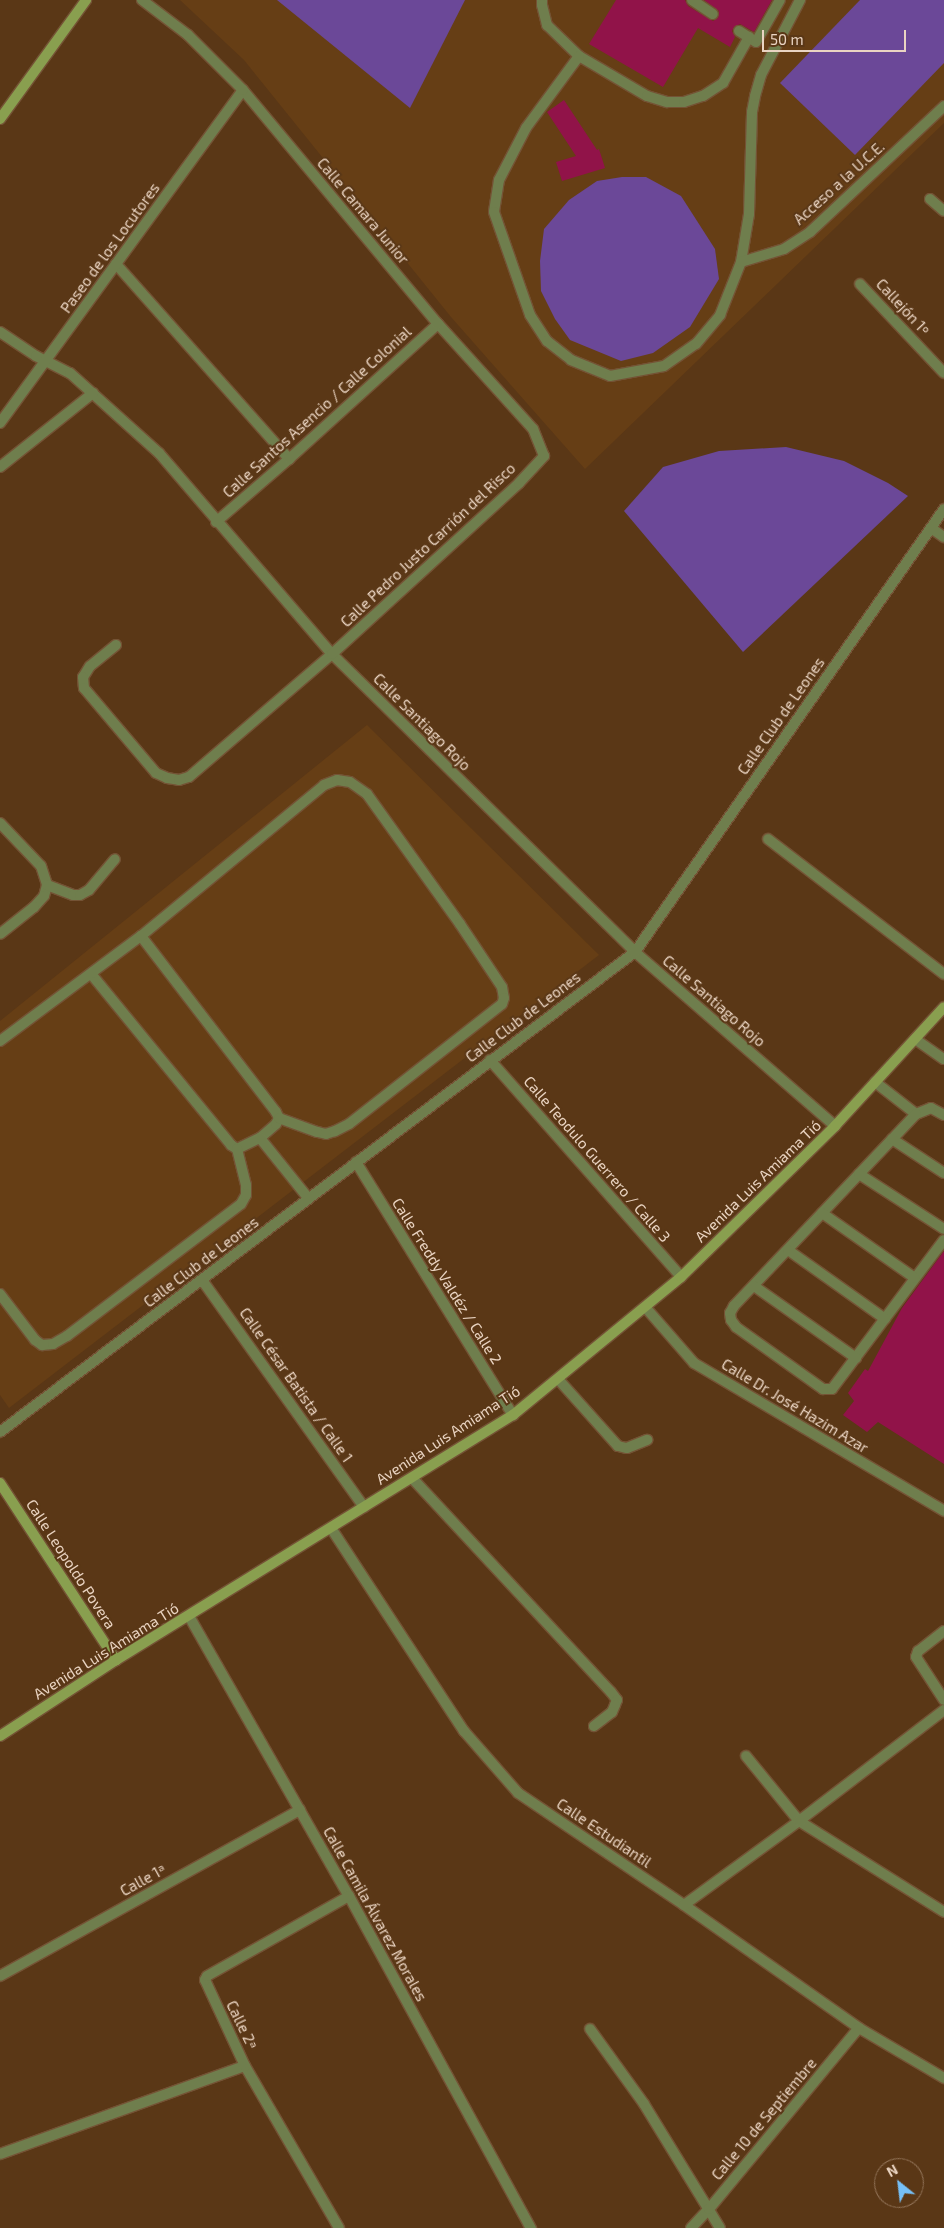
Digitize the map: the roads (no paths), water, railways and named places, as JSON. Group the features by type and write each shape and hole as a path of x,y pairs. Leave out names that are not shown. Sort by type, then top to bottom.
{"main road":[{"path":"0,119 86,0"},
{"name":"Avenida Luis Amiama Tió","path":"0,1736 116,1660 513,1415 646,1308 681,1277 835,1126 944,1007"},
{"name":"Calle Leopoldo Povera","path":"1,1486 116,1660"}],"street":[{"name":"Calle Camara Junior","path":"142,0 188,36 242,90 438,324 533,428 544,456"},
{"path":"542,0 547,26 579,56 648,96 667,102 684,102 703,96 723,83 749,38"},
{"path":"692,0 713,14"},
{"path":"739,31 756,42 780,0"},
{"path":"579,56 526,128 500,180 494,212 530,315 547,341 571,360 610,376 664,366 696,344 720,314 741,262 749,214 752,112 755,96 761,75 800,0"},
{"name":"Paseo de los Locutores","path":"0,423 47,362 242,90"},
{"name":"Acceso a la U.C.E.","path":"741,262 784,249 810,232 944,106"},
{"path":"930,199 944,211"},
{"path":"116,264 289,460"},
{"name":"Callejón 1º","path":"860,284 944,373"},
{"name":"Calle Santos Asencio / Calle Colonial","path":"216,522 289,460 438,324"},
{"name":"Calle Santiago Rojo","path":"0,332 47,362 70,373 159,453 216,522 332,654 634,952 835,1126"},
{"path":"0,467 93,392"},
{"name":"Calle Pedro Justo Carrión del Risco","path":"116,645 90,666 83,677 84,688 156,773 167,778 179,780 189,777 332,654 519,483 544,456"},
{"name":"Calle Club de Leones","path":"0,1432 634,952 944,509"},
{"path":"931,528 944,537"},
{"path":"0,1041 92,975 324,785 337,780 350,782 367,794 460,924 502,987 504,998 502,1004 349,1124 326,1134 279,1118 141,936"},
{"path":"0,823 41,866 47,885 44,896 34,907 0,934"},
{"path":"768,839 944,974"},
{"path":"47,885 73,895 80,895 89,890 116,859"},
{"path":"0,1294 35,1340 42,1345 53,1344 67,1336 241,1204 246,1195 246,1184 237,1149 231,1145 92,975"},
{"path":"915,1039 944,1059"},
{"name":"Calle Teodulo Guerrero / Calle 3","path":"490,1060 681,1277"},
{"path":"875,1082 916,1114"},
{"path":"944,1115 931,1108 916,1114 734,1306 730,1313 731,1320 736,1327 823,1389 828,1390 836,1385 944,1240"},
{"path":"237,1149 260,1138 279,1118"},
{"path":"260,1138 308,1198"},
{"path":"892,1139 944,1173"},
{"name":"Calle Freddy Valdéz / Calle 2","path":"356,1162 513,1415"},
{"path":"859,1174 944,1229"},
{"path":"822,1213 915,1278"},
{"path":"788,1250 885,1318"},
{"name":"Calle César Batista / Calle 1","path":"202,1280 364,1507"},
{"path":"754,1286 856,1358"},
{"name":"Calle Dr. José Hazim Azar","path":"646,1308 694,1363 944,1511"},
{"path":"558,1379 618,1446 628,1448 647,1440"},
{"path":"412,1478 617,1700 612,1712 594,1726"},
{"name":"Calle Estudiantil","path":"331,1528 464,1731 518,1793 684,1905 859,2028 944,2078"},
{"name":"Calle Camila Álvarez Morales","path":"189,1616 349,1896 531,2228"},
{"path":"944,1631 918,1651 916,1657 944,1700"},
{"path":"684,1905 799,1821 944,1710"},
{"path":"746,1756 799,1821 944,1912"},
{"name":"Calle 1ª","path":"0,1976 300,1810"},
{"name":"Calle 2ª","path":"339,2228 245,2066 205,1980 208,1976 349,1896"},
{"path":"590,2028 644,2104 720,2228"},
{"name":"Calle 10 de Septiembre","path":"691,2228 709,2209 859,2028"},
{"path":"0,2154 245,2066"}]}
